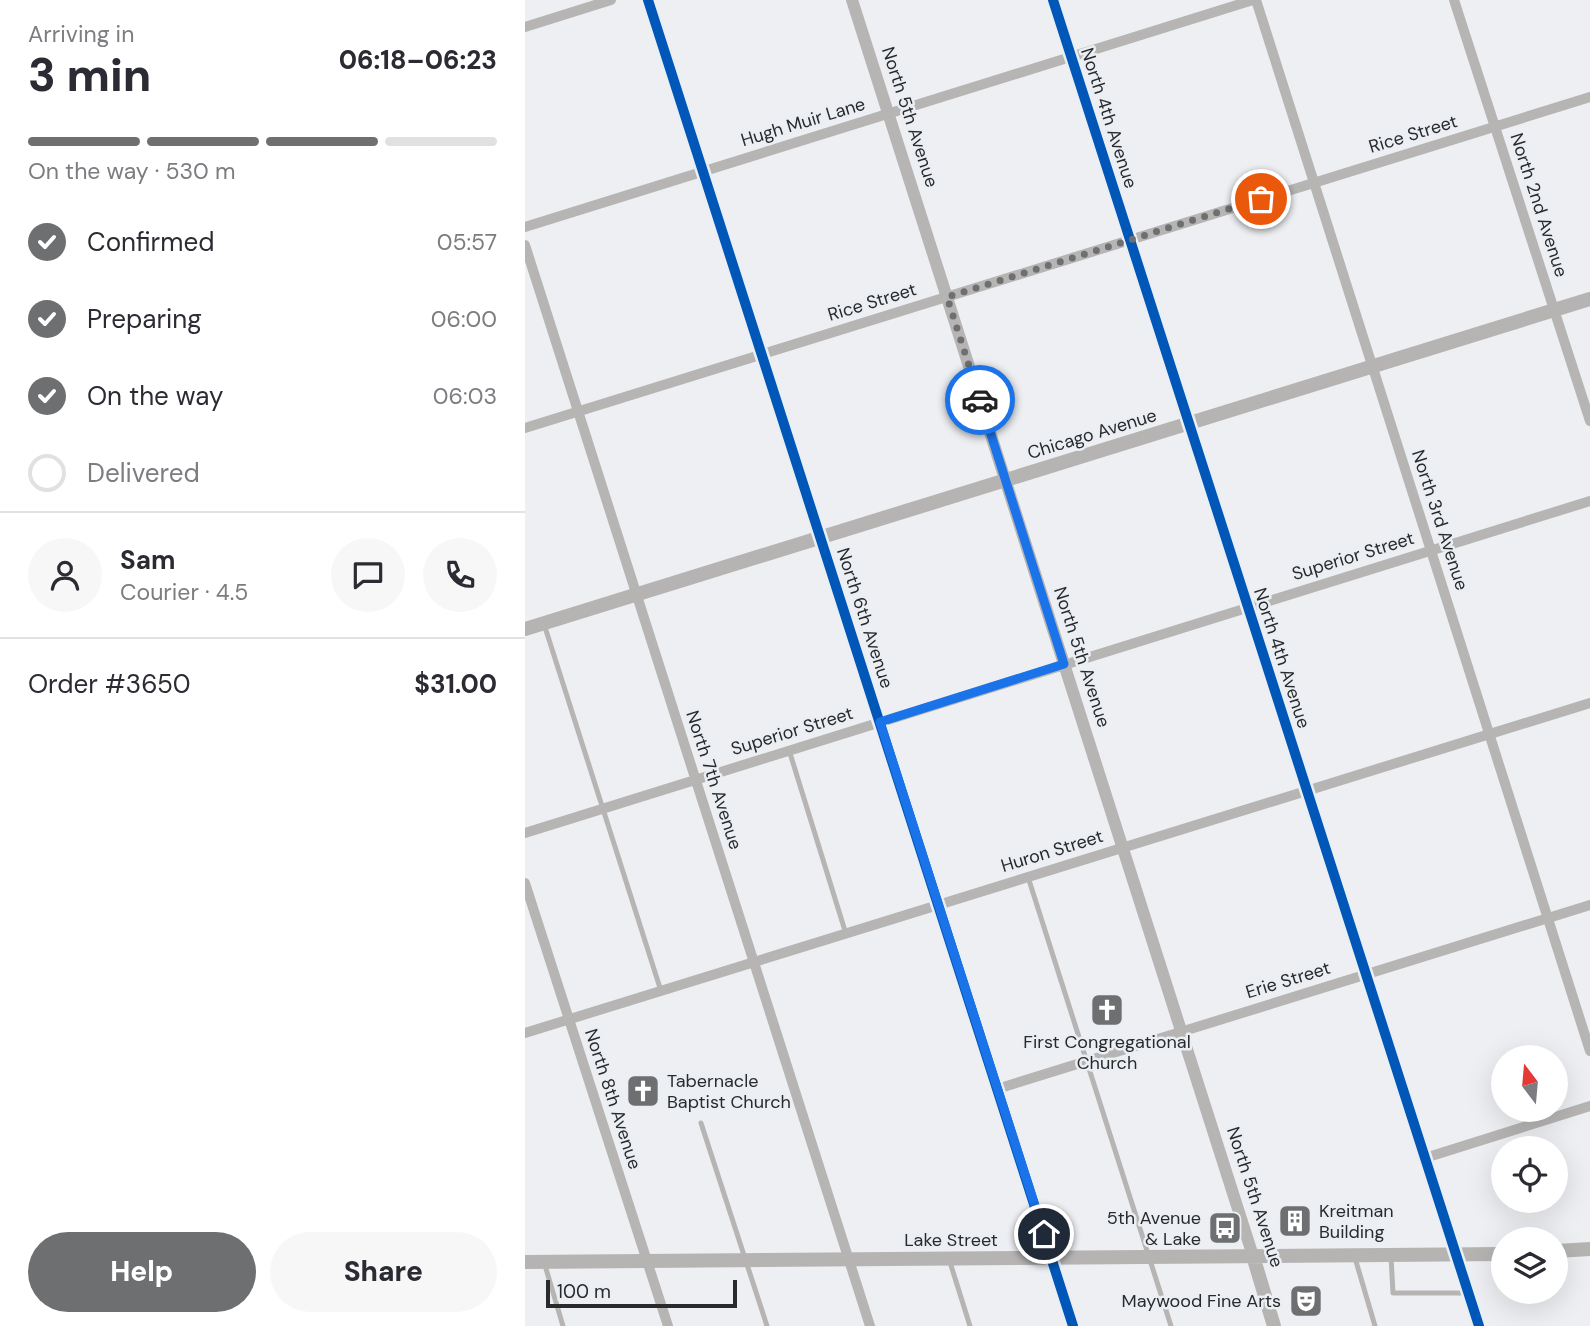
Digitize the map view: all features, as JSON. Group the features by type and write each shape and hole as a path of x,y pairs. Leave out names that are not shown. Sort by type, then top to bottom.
{"main road":[{"name":"Chicago Avenue","path":"525,629 1590,299"},
{"path":"1568,1250 1590,1249"},
{"name":"Lake Street","path":"525,1262 1491,1255"},
{"name":"North 5th Avenue","path":"1253,1256 1274,1326"}],"street":[{"path":"525,27 611,0"},
{"name":"North 6th Avenue","path":"648,0 1073,1326"},
{"name":"North 5th Avenue","path":"852,0 1253,1256"},
{"name":"North 4th Avenue","path":"1053,0 1479,1326"},
{"name":"Hugh Muir Lane","path":"525,227 1254,0"},
{"name":"North 3rd Avenue","path":"1254,0 1590,1051"},
{"name":"North 2nd Avenue","path":"1454,0 1590,421"},
{"name":"Rice Street","path":"525,428 1590,97"},
{"name":"North 7th Avenue","path":"525,245 870,1326"},
{"name":"Superior Street","path":"525,833 1590,501"},
{"name":"Huron Street","path":"525,1034 1590,703"},
{"name":"North 8th Avenue","path":"525,883 668,1326"},
{"name":"Erie Street","path":"997,1088 1590,905"},
{"path":"1425,1158 1590,1106"}],"lane":[{"path":"544,624 661,991"},
{"path":"789,750 846,934"},
{"path":"1028,877 1171,1326"},
{"path":"701,1123 767,1326"},
{"path":"1354,1255 1375,1326"},
{"path":"1391,1256 1393,1293 1469,1293"},
{"path":"949,1259 970,1326"},
{"path":"544,1262 563,1326"}],"cycle path":[{"path":"648,0 1073,1326"},
{"path":"1053,0 1479,1326"}],"way so far":[{"path":"980,400 947,297 1261,199"}],"place":[{"name":"First Congregational Church","path":"1107,1010"},
{"name":"Tabernacle Baptist Church","path":"643,1091"},
{"name":"Kreitman Building","path":"1295,1221"},
{"name":"5th Avenue & Lake","path":"1225,1228"},
{"name":"Maywood Fine Arts","path":"1306,1301"}],"route":[{"path":"980,400 1064,664 880,722 1044,1234"}]}
